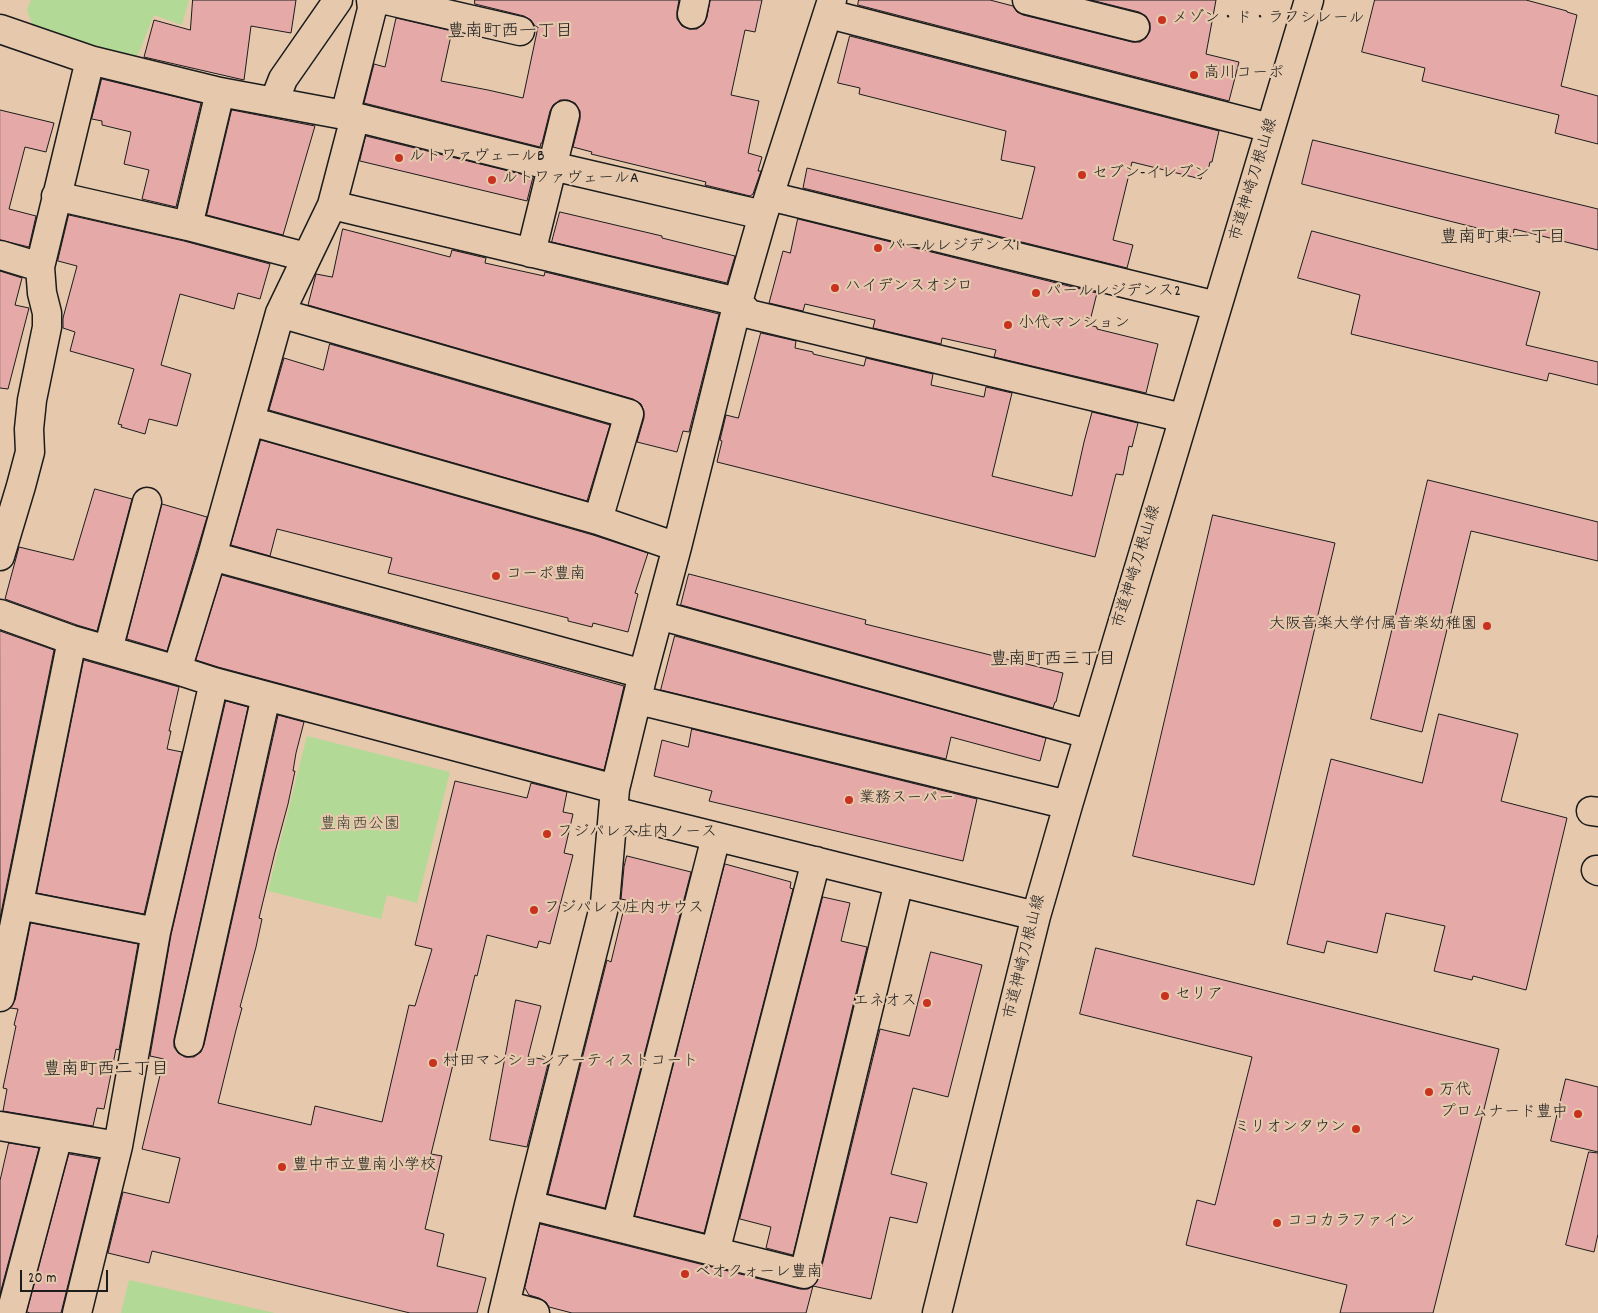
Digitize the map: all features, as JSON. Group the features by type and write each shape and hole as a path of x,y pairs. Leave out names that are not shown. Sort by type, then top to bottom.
{"street":[{"path":"274,102 283,79 338,0"},
{"path":"1027,0 1135,27"},
{"name":"市道神崎刀根山線","path":"937,1313 1036,916 1088,734 1309,0"},
{"path":"177,670 212,556 280,313 332,204 350,116 377,3 520,31"},
{"path":"535,1313 504,1309 605,902 614,800 643,674 677,547 738,302 766,206 830,7 1270,128"},
{"path":"0,29 90,60 220,92 350,116 552,166 766,206 1217,306"},
{"path":"0,556 11,483 30,452 29,429 32,400 47,327 47,314 42,293 40,267 90,60"},
{"path":"188,226 220,92"},
{"path":"531,253 565,115"},
{"path":"56,196 188,226 306,257"},
{"path":"332,204 738,302 749,314 1183,418"},
{"path":"0,255 40,267"},
{"path":"280,313 629,414 598,520"},
{"path":"250,421 598,520 677,547"},
{"path":"108,650 147,502"},
{"path":"212,556 643,674"},
{"path":"0,614 72,640 614,800 716,836 1036,916"},
{"path":"659,615 1088,734"},
{"path":"0,997 72,640"},
{"path":"77,1313 118,1146 156,932 214,682"},
{"path":"189,1042 266,696"},
{"path":"638,700 1068,805"},
{"path":"616,1227 716,836"},
{"path":"715,1252 816,861"},
{"path":"529,1205 804,1274 898,882"},
{"path":"19,905 156,932"},
{"path":"0,1126 118,1146"},
{"path":"12,1313 58,1136"}],"green space":[{"path":"31,0 189,0 182,25 154,15 136,60 33,27 27,10"},
{"name":"豊南西公園","path":"307,736 450,772 417,903 387,895 381,919 268,891"},
{"path":"129,1280 275,1313 121,1313"}],"building":[{"path":"193,0 296,0 291,33 251,26 244,80 144,57 154,20 190,30"},
{"path":"475,0 679,0 677,19 682,26 689,29 697,29 704,24 710,0 762,0 755,32 745,30 731,95 759,101 748,153 762,157 758,171 761,171 753,194 750,196 705,185 706,182 591,154 592,152 573,147 580,119 580,111 575,103 568,100 560,100 553,105 540,147 364,103 374,64 385,67 396,18 452,31 441,81 523,98 538,27 524,16 475,4"},
{"path":"859,0 990,0 1013,6 1017,12 1023,15 1132,42 1140,42 1146,38 1150,31 1150,23 1146,16 1139,12 1091,0 1216,0 1206,54 1239,62 1229,101 858,5"},
{"path":"1375,0 1526,0 1577,15 1561,86 1598,96 1598,144 1555,133 1559,115 1422,81 1425,68 1362,52"},
{"path":"850,36 1219,131 1212,162 1210,162 1208,170 1204,169 1201,179 1132,162 1113,240 1133,245 1127,268 803,188 807,168 1022,219 1035,167 1001,160 1006,131 859,94 860,88 838,83"},
{"path":"102,79 201,103 176,207 142,199 149,170 124,164 131,132 102,125 102,121 92,119"},
{"path":"0,110 54,123 46,152 25,147 9,209 36,216 29,247 0,240"},
{"path":"232,110 315,126 283,235 207,215"},
{"path":"366,136 533,177 527,201 360,161"},
{"path":"1313,140 1598,209 1598,250 1514,229 1513,237 1302,184"},
{"path":"560,212 662,236 662,238 735,256 727,283 552,242"},
{"path":"69,215 184,241 270,264 260,299 238,293 234,309 180,294 161,365 191,374 177,426 149,419 145,434 121,427 122,425 118,424 134,369 70,351 75,332 63,328 63,318 77,266 58,261"},
{"path":"798,219 1097,293 1089,325 1097,327 1097,329 1158,344 1146,393 994,357 996,350 942,338 941,344 873,328 875,320 805,304 803,311 769,303 783,251 790,253"},
{"path":"343,229 450,257 452,250 486,258 485,263 544,276 545,272 719,314 689,432 683,431 677,452 637,442 644,418 644,411 641,404 633,399 308,305 316,274 332,277"},
{"path":"1312,231 1540,292 1526,345 1598,362 1598,385 1549,373 1547,381 1351,334 1360,295 1298,278"},
{"path":"0,271 22,278 15,305 29,308 8,389 0,388"},
{"path":"761,333 796,341 795,348 813,352 813,354 864,366 866,358 933,374 931,385 984,397 986,387 1012,393 992,476 1072,496 1092,412 1138,423 1132,447 1129,446 1123,475 1116,474 1095,557 717,462 726,415 738,418"},
{"path":"330,344 610,425 587,501 269,410 284,358 323,370"},
{"path":"261,440 593,535 648,553 635,593 638,594 628,632 593,623 592,627 568,621 568,618 388,573 392,558 277,529 270,556 231,545"},
{"path":"1428,480 1598,522 1598,561 1471,531 1422,732 1371,719"},
{"path":"95,489 132,499 97,631 5,599 19,547 73,560"},
{"path":"162,504 207,517 167,651 127,639"},
{"path":"1213,515 1335,543 1254,885 1133,856"},
{"path":"689,574 866,620 865,624 1063,673 1056,702 1053,708 681,605"},
{"path":"222,575 624,686 604,770 196,660"},
{"path":"0,631 54,650 0,918"},
{"path":"675,636 1046,738 1040,761 951,737 946,759 661,690"},
{"path":"84,660 179,687 167,749 182,752 144,914 37,893"},
{"path":"226,701 248,707 174,1039 174,1047 178,1053 185,1057 194,1057 201,1052 204,1045 278,715 304,722 296,753 293,771 295,771 288,804 259,918 262,919 256,947 218,1103 311,1125 315,1106 382,1122 409,1005 415,1006 432,949 415,945 455,781 527,798 531,783 567,792 563,812 573,814 564,853 573,855 550,944 539,941 537,948 487,935 477,976 475,975 431,1154 442,1156 425,1229 444,1234 437,1266 486,1278 477,1313 410,1313 152,1251 149,1263 108,1253 123,1192 169,1203 180,1158 142,1149 164,1059 150,1056 171,935"},
{"path":"1439,714 1518,734 1501,801 1567,818 1526,990 1473,976 1472,980 1434,971 1445,926 1386,913 1377,953 1327,941 1324,953 1287,944 1331,759 1422,783"},
{"path":"692,729 977,799 963,861 709,801 712,791 654,776 662,740 688,747"},
{"path":"627,856 691,872 605,1208 548,1194 607,960 611,962 626,900 621,899"},
{"path":"725,864 791,882 790,888 793,889 704,1233 635,1216"},
{"path":"823,897 850,903 841,941 867,947 793,1255 766,1248 771,1227 740,1219"},
{"path":"31,923 138,944 119,1050 116,1049 104,1109 97,1108 93,1126 3,1111 7,1089 3,1088 18,1009 10,1008 15,1000"},
{"name":"ミリオンタウン","path":"1096,948 1499,1049 1433,1313 1340,1313 1347,1285 1186,1245 1197,1200 1215,1205 1252,1057 1080,1014"},
{"path":"931,952 982,965 948,1097 913,1088 891,1174 927,1183 917,1223 890,1217 871,1299 813,1286 819,1278 880,1029 909,1036"},
{"path":"516,1000 541,1006 528,1057 549,1060 527,1147 490,1140"},
{"name":"プロムナード豊中","path":"1566,1079 1598,1087 1598,1152 1551,1141"},
{"path":"9,1143 39,1148 0,1294 0,1181"},
{"path":"1589,1152 1598,1153 1598,1234 1594,1252 1566,1245"},
{"path":"69,1154 99,1159 61,1313 30,1313 27,1312"},
{"path":"540,1224 800,1289 808,1289 813,1286 806,1313 572,1313 549,1307 546,1302 529,1295 525,1288"}],"place":[{"name":"メゾン・ド・ラフシレール","path":"1162,20"},
{"name":"高川コーポ","path":"1194,75"},
{"name":"ルトワァヴェールB","path":"399,158"},
{"name":"セブン-イレブン","path":"1082,175"},
{"name":"ルトワァヴェールA","path":"492,180"},
{"name":"パールレジデンス1","path":"878,248"},
{"name":"ハイデンスオジロ","path":"835,288"},
{"name":"パールレジデンス2","path":"1036,293"},
{"name":"小代マンション","path":"1008,325"},
{"name":"コーポ豊南","path":"496,576"},
{"name":"大阪音楽大学付属音楽幼稚園","path":"1487,626"},
{"name":"業務スーパー","path":"849,800"},
{"name":"フジパレス庄内ノース","path":"547,834"},
{"name":"フジパレス庄内サウス","path":"534,910"},
{"name":"セリア","path":"1165,996"},
{"name":"エネオス","path":"927,1003"},
{"name":"村田マンションアーティストコート","path":"433,1063"},
{"name":"万代","path":"1429,1092"},
{"name":"プロムナード豊中","path":"1578,1114"},
{"name":"ミリオンタウン","path":"1356,1129"},
{"name":"豊中市立豊南小学校","path":"282,1167"},
{"name":"ココカラファイン","path":"1277,1223"},
{"name":"ベオクォーレ豊南","path":"685,1274"}],"district":[{"name":"豊南町西一丁目","path":"510,34"},
{"name":"豊南町東一丁目","path":"1503,240"},
{"name":"豊南町西三丁目","path":"1053,662"},
{"name":"豊南町西二丁目","path":"106,1072"}]}
